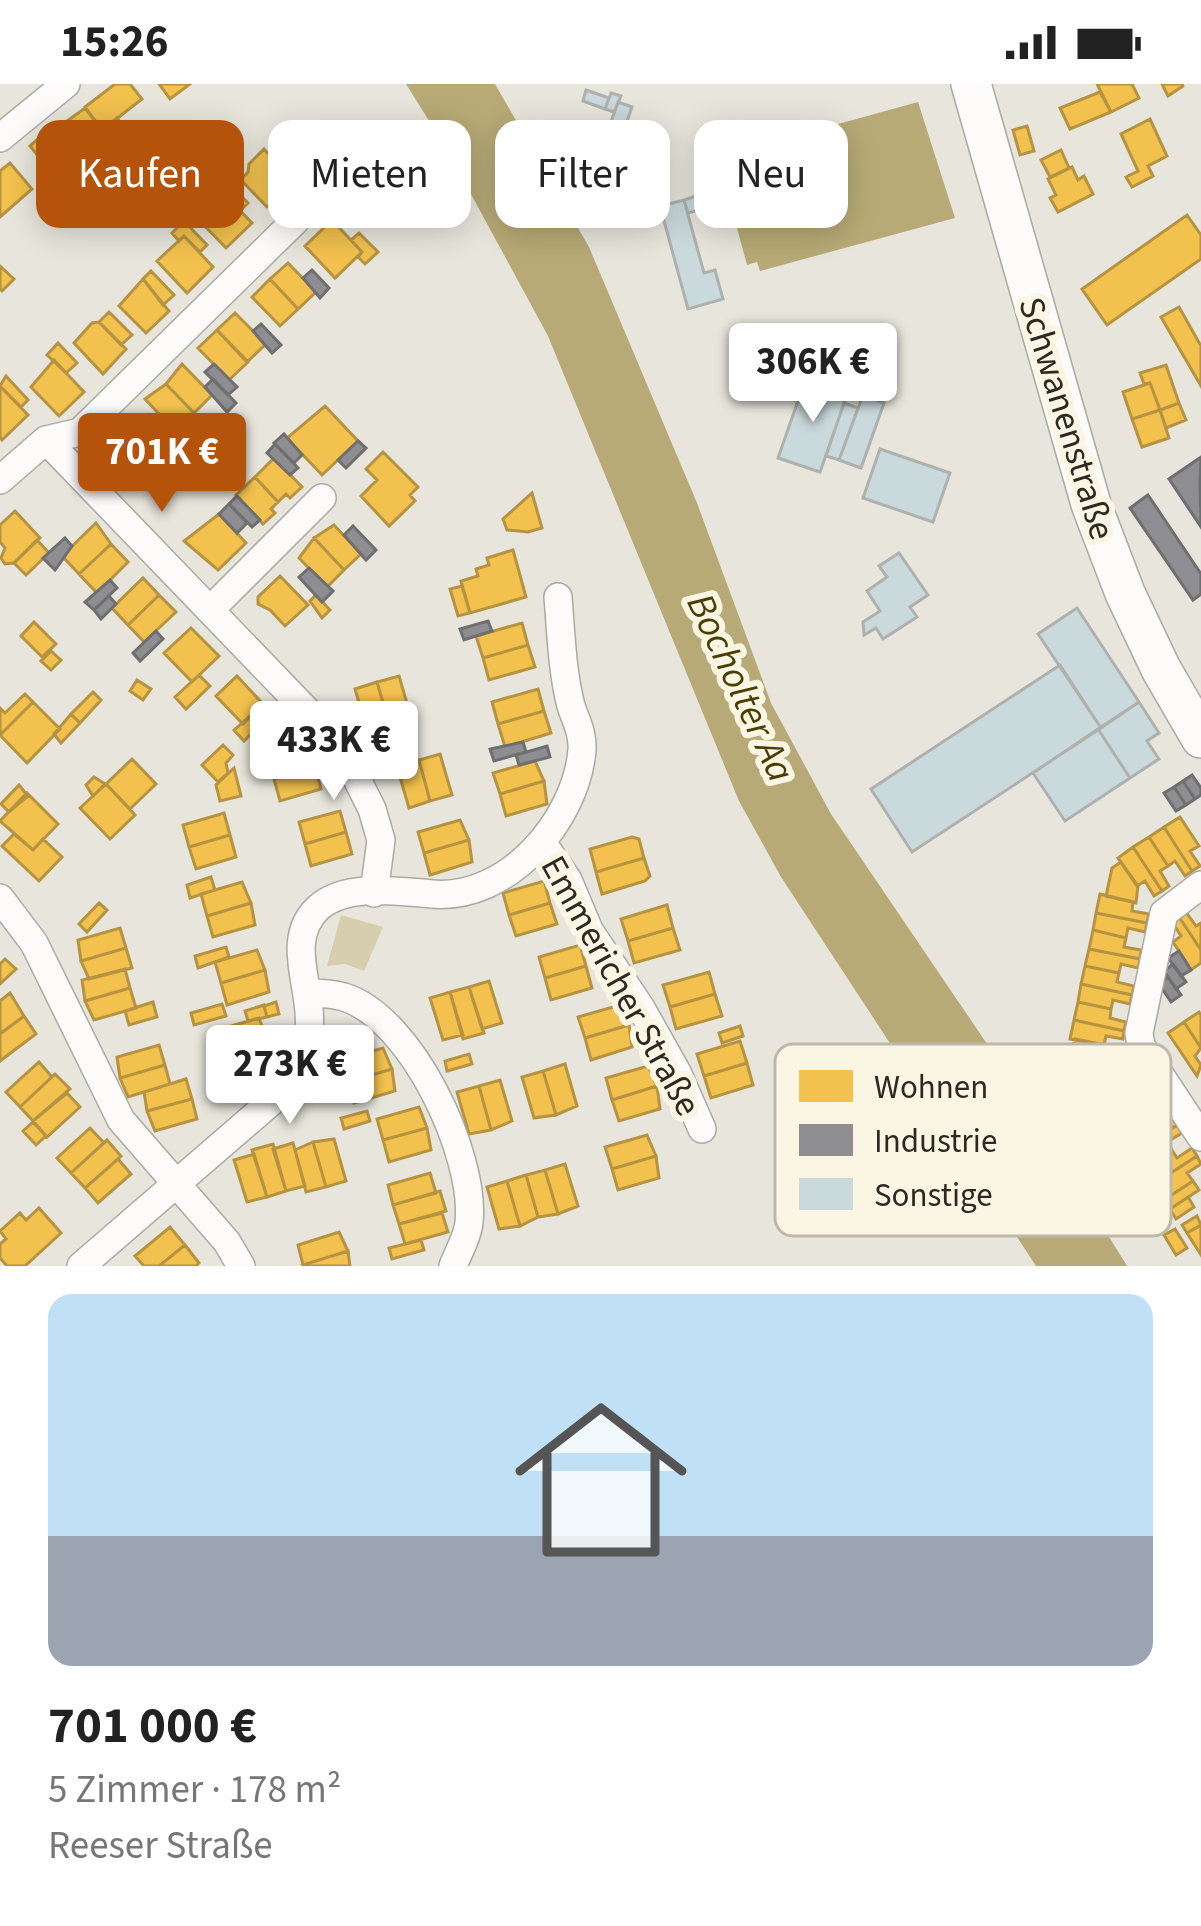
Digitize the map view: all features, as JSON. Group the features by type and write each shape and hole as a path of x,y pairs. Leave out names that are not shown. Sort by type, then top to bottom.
{"street":[{"path":"0,138 66,84"},
{"name":"Schwanenstraße","path":"971,84 1090,504 1161,670 1201,738"},
{"path":"0,480 46,440 80,432 287,228"},
{"path":"46,440 307,711 351,767 381,840 374,893"},
{"path":"210,610 322,498"},
{"path":"80,1266 286,1089 300,1068 310,1029 300,959 304,929 314,912 350,892 454,896 496,879 542,842 564,809 582,748 563,662 558,597"},
{"name":"Emmericher Straße","path":"542,842 568,880 589,930 677,1072 701,1130"},
{"path":"1141,1044 1164,913 1201,885"},
{"path":"0,898 34,943 121,1120 242,1266"},
{"path":"308,992 347,997 382,1022 427,1079 452,1128 464,1170 469,1224 453,1266"},
{"path":"1190,1093 1201,1137"}],"shaded area":[{"path":"341,915 383,927 364,971 345,964 327,966"}],"water":[{"name":"Bocholter Aa","path":"406,84 495,84 516,120 495,120 495,228 578,228 697,503 771,703 831,814 987,1044 890,1044 781,877 739,801 548,336 471,194 471,120 428,120"},
{"path":"918,102 955,218 760,271 757,262 747,265 737,228 848,228 848,121"},
{"path":"1016,1236 1108,1236 1127,1266 1036,1266"}],"building: Wohnen":[{"path":"115,84 130,84 142,99 115,120 95,120 85,107"},
{"path":"159,84 190,84 170,99"},
{"path":"1097,84 1132,84 1139,98 1111,112"},
{"path":"1162,84 1182,84 1183,86 1168,96"},
{"path":"1100,92 1111,112 1070,129 1060,108"},
{"path":"85,108 94,120 68,120"},
{"path":"1150,119 1167,156 1148,166 1153,176 1132,187 1126,177 1138,171 1121,134"},
{"path":"1027,126 1034,151 1020,155 1013,130"},
{"path":"264,149 268,153 267,207 244,183 249,164"},
{"path":"1061,150 1069,168 1050,177 1041,160"},
{"path":"10,163 32,189 0,217 0,171"},
{"path":"1072,167 1078,180 1084,176 1093,194 1058,212 1048,179"},
{"path":"244,215 252,223 226,248 207,228 244,228"},
{"path":"1187,215 1201,235 1201,259 1107,325 1082,289"},
{"path":"191,228 207,245 200,252 184,236 179,241 172,233"},
{"path":"324,228 340,228 362,252 335,278 305,246"},
{"path":"359,233 378,252 365,264 351,240"},
{"path":"184,236 213,267 187,293 157,261"},
{"path":"288,263 316,292 298,309 270,279"},
{"path":"0,266 14,279 2,291 0,289"},
{"path":"151,271 174,295 163,305 143,279"},
{"path":"143,279 169,311 146,333 119,306"},
{"path":"270,279 298,309 280,326 252,297"},
{"path":"1179,307 1201,346 1201,386 1161,317"},
{"path":"109,312 132,335 121,345 99,322"},
{"path":"235,313 266,344 247,362 217,330"},
{"path":"99,322 126,349 103,374 74,343 92,323"},
{"path":"217,330 248,362 229,380 198,348"},
{"path":"58,343 77,363 66,373 47,355"},
{"path":"54,360 84,392 59,416 31,387"},
{"path":"182,364 212,395 194,413 166,384"},
{"path":"1166,365 1179,403 1160,410 1150,383 1144,384 1140,373"},
{"path":"6,376 28,400 21,407 0,386"},
{"path":"1150,383 1160,410 1132,419 1123,392"},
{"path":"166,384 194,413 175,431 145,399"},
{"path":"0,386 28,415 2,440 0,437"},
{"path":"1179,403 1186,420 1166,428 1160,410"},
{"path":"325,406 358,441 322,475 287,438"},
{"path":"1160,410 1169,438 1142,447 1132,419"},
{"path":"154,425 176,449 161,463 141,438"},
{"path":"129,426 153,452 125,479 99,453"},
{"path":"172,427 175,431 180,427 199,447 186,459 163,435"},
{"path":"383,452 418,487 410,495 415,501 389,526 361,496 377,480 366,469"},
{"path":"274,458 302,487 278,502 255,477"},
{"path":"255,477 278,502 271,509 275,513 263,524 236,495"},
{"path":"532,493 542,528 507,530 503,519"},
{"path":"15,511 40,538 14,563 5,564 0,525"},
{"path":"219,514 246,543 218,570 184,541"},
{"path":"96,523 111,544 79,574 62,556"},
{"path":"334,525 361,554 344,570 314,538"},
{"path":"314,538 344,570 327,587 299,558"},
{"path":"37,540 49,553 26,575 14,563"},
{"path":"111,544 128,562 97,593 79,574"},
{"path":"513,550 526,597 470,613 461,581 478,576 476,569 489,565 487,558"},
{"path":"280,576 308,605 285,626 258,604 258,597"},
{"path":"143,578 159,595 128,625 112,608"},
{"path":"462,586 470,613 458,616 450,589"},
{"path":"159,595 176,612 144,642 128,625"},
{"path":"316,595 330,610 322,618 310,601"},
{"path":"34,622 56,644 42,657 21,636"},
{"path":"522,623 528,645 483,658 476,636"},
{"path":"191,628 219,656 192,682 164,653"},
{"path":"528,645 535,667 489,680 483,658"},
{"path":"51,651 61,660 51,670 41,661"},
{"path":"199,675 210,686 186,709 175,697"},
{"path":"237,676 263,704 243,724 216,696"},
{"path":"399,676 411,717 389,723 377,682"},
{"path":"137,680 151,689 143,700 130,691"},
{"path":"377,682 389,723 367,730 355,689"},
{"path":"538,689 544,711 498,724 492,702"},
{"path":"93,692 101,700 80,723 71,714"},
{"path":"25,694 33,702 0,735 0,708 5,713"},
{"path":"33,702 60,729 27,763 0,735"},
{"path":"258,709 267,718 244,741 234,730"},
{"path":"544,711 551,733 505,747 498,724"},
{"path":"71,714 80,723 61,743 54,734"},
{"path":"223,745 233,755 226,763 228,773 218,782 202,765"},
{"path":"309,746 315,767 274,779 268,757"},
{"path":"440,754 452,795 430,801 419,760"},
{"path":"132,759 156,784 130,809 106,784"},
{"path":"419,760 430,801 409,808 397,767"},
{"path":"535,761 544,781 500,794 493,773"},
{"path":"315,767 321,789 280,801 274,779"},
{"path":"234,768 241,796 220,801 216,785"},
{"path":"94,777 105,784 93,796 86,785"},
{"path":"544,781 547,804 506,816 500,794"},
{"path":"106,784 135,815 110,839 80,808"},
{"path":"19,785 28,796 9,812 1,804"},
{"path":"27,793 58,824 33,850 0,821"},
{"path":"340,811 346,832 305,844 299,822"},
{"path":"224,813 230,835 189,847 183,825"},
{"path":"1180,817 1199,846 1190,851 1200,866 1192,871 1164,827"},
{"path":"460,820 469,840 424,853 418,832"},
{"path":"1164,827 1192,871 1185,876 1175,861 1168,866 1149,837"},
{"path":"346,832 352,854 311,866 305,844"},
{"path":"14,834 33,850 43,839 62,857 39,881 2,846"},
{"path":"230,835 236,857 196,869 189,847"},
{"path":"1149,837 1168,866 1160,871 1169,886 1162,891 1133,847"},
{"path":"639,839 644,858 596,872 590,849"},
{"path":"469,840 472,862 430,875 424,853"},
{"path":"1133,847 1162,891 1154,896 1145,881 1137,886 1118,858"},
{"path":"644,858 650,876 645,881 602,894 596,872"},
{"path":"1121,862 1138,886 1136,903 1106,896 1112,868"},
{"path":"211,877 215,890 190,898 187,885"},
{"path":"544,881 550,903 509,915 503,893"},
{"path":"242,882 251,903 207,916 201,894"},
{"path":"1100,894 1133,902 1132,911 1149,914 1147,923 1096,913"},
{"path":"99,903 107,910 87,932 79,924"},
{"path":"251,903 255,925 213,937 207,916"},
{"path":"550,903 557,924 516,936 509,915"},
{"path":"667,905 673,928 628,941 621,919"},
{"path":"1186,912 1196,926 1201,923 1201,950 1179,917"},
{"path":"1096,913 1147,923 1145,932 1128,928 1126,938 1093,930"},
{"path":"1179,917 1201,950 1201,963 1191,970 1173,942 1181,936 1172,922"},
{"path":"120,928 126,948 81,961 78,940"},
{"path":"673,928 680,950 634,963 628,941"},
{"path":"1093,930 1126,938 1124,947 1141,950 1140,959 1089,949"},
{"path":"580,945 586,966 545,978 539,957"},
{"path":"226,947 229,957 198,968 195,956"},
{"path":"126,948 132,968 89,979 81,961"},
{"path":"1089,949 1140,959 1138,968 1121,964 1119,973 1085,966"},
{"path":"257,950 265,970 221,983 215,962"},
{"path":"5,959 16,969 0,984 0,964"},
{"path":"586,966 592,988 551,1000 545,978"},
{"path":"1085,966 1119,973 1117,982 1134,986 1132,995 1081,984"},
{"path":"125,969 130,988 85,1001 82,980"},
{"path":"265,970 269,992 227,1005 221,983"},
{"path":"709,972 715,994 670,1007 663,985"},
{"path":"489,981 502,1023 482,1029 469,987"},
{"path":"1081,984 1132,995 1130,1004 1113,1000 1111,1009 1078,1002"},
{"path":"469,987 484,1033 463,1039 450,992"},
{"path":"130,988 136,1008 94,1020 85,1001"},
{"path":"450,992 463,1035 443,1040 430,998"},
{"path":"10,993 24,1016 0,1034 0,1001"},
{"path":"715,994 722,1016 676,1029 670,1007"},
{"path":"153,1002 157,1017 129,1025 125,1011"},
{"path":"276,1002 279,1014 267,1017 264,1006"},
{"path":"1078,1002 1111,1009 1110,1018 1126,1022 1124,1031 1074,1020"},
{"path":"222,1004 226,1016 194,1025 191,1013"},
{"path":"264,1005 267,1017 248,1021 245,1011"},
{"path":"620,1005 629,1025 585,1038 578,1017"},
{"path":"1201,1015 1201,1048 1184,1022"},
{"path":"24,1016 36,1034 0,1061 0,1034"},
{"path":"259,1018 267,1039 223,1051 217,1030"},
{"path":"1074,1020 1124,1031 1123,1039 1106,1036 1104,1044 1070,1039"},
{"path":"1184,1022 1201,1048 1195,1056 1201,1065 1197,1076 1168,1033"},
{"path":"629,1025 632,1047 591,1060 585,1038"},
{"path":"740,1026 743,1036 722,1043 719,1033"},
{"path":"267,1039 270,1061 229,1073 223,1051"},
{"path":"740,1041 747,1063 704,1076 697,1054"},
{"path":"159,1045 165,1065 120,1078 117,1057"},
{"path":"383,1048 392,1069 348,1082 341,1060"},
{"path":"469,1054 472,1064 447,1071 445,1061"},
{"path":"39,1062 52,1077 20,1107 6,1092"},
{"path":"747,1063 753,1085 711,1098 704,1076"},
{"path":"565,1064 577,1106 556,1115 543,1071"},
{"path":"165,1065 170,1084 128,1097 120,1078"},
{"path":"648,1066 657,1086 612,1100 606,1078"},
{"path":"392,1069 395,1091 354,1103 348,1082"},
{"path":"543,1071 556,1115 534,1118 522,1077"},
{"path":"55,1074 70,1089 33,1121 20,1107"},
{"path":"186,1079 192,1099 147,1111 144,1092"},
{"path":"500,1080 512,1121 491,1130 479,1086"},
{"path":"479,1086 491,1130 469,1134 457,1092"},
{"path":"657,1086 660,1109 619,1121 612,1100"},
{"path":"67,1093 80,1107 47,1137 33,1121"},
{"path":"192,1099 197,1119 155,1131 147,1111"},
{"path":"419,1107 427,1128 383,1140 377,1119"},
{"path":"367,1111 370,1121 344,1129 341,1118"},
{"path":"33,1122 46,1136 36,1145 23,1131"},
{"path":"1177,1125 1182,1133 1171,1140 1171,1129"},
{"path":"90,1128 104,1143 71,1173 57,1158"},
{"path":"427,1128 431,1150 389,1162 383,1140"},
{"path":"647,1135 656,1156 612,1169 605,1147"},
{"path":"334,1139 346,1181 326,1187 313,1142"},
{"path":"107,1140 121,1156 85,1188 71,1173"},
{"path":"313,1142 326,1187 306,1192 295,1150"},
{"path":"293,1143 305,1186 286,1191 273,1149"},
{"path":"273,1144 286,1191 267,1197 252,1150"},
{"path":"1192,1148 1197,1156 1171,1173 1171,1151 1177,1158"},
{"path":"254,1154 267,1197 247,1202 234,1160"},
{"path":"656,1156 659,1178 618,1190 612,1169"},
{"path":"1197,1156 1201,1164 1187,1173 1193,1181 1171,1195 1171,1173"},
{"path":"118,1159 131,1174 98,1203 85,1188"},
{"path":"565,1164 578,1206 558,1214 545,1170"},
{"path":"545,1170 558,1214 538,1217 526,1175"},
{"path":"430,1173 436,1193 393,1205 388,1185"},
{"path":"526,1175 538,1217 520,1226 507,1181"},
{"path":"507,1181 520,1226 499,1229 487,1187"},
{"path":"1193,1181 1199,1190 1171,1208 1171,1195"},
{"path":"440,1191 446,1211 399,1224 393,1205"},
{"path":"1188,1197 1194,1207 1176,1219 1171,1208"},
{"path":"39,1208 61,1233 25,1266 7,1266 0,1258 0,1244 6,1239 0,1231 20,1213 26,1220"},
{"path":"442,1213 448,1232 405,1244 399,1224"},
{"path":"1197,1216 1201,1225 1187,1233 1182,1225"},
{"path":"1201,1225 1201,1255 1187,1233"},
{"path":"170,1227 185,1245 159,1266 144,1266 135,1256"},
{"path":"1175,1229 1187,1248 1176,1255 1165,1236 1171,1236"},
{"path":"339,1232 348,1251 303,1265 298,1245"},
{"path":"421,1240 424,1250 392,1259 389,1248"},
{"path":"185,1245 199,1263 196,1266 159,1266"},
{"path":"348,1251 350,1266 303,1265"}],"building: Industrie":[{"path":"312,270 329,288 320,298 303,278"},
{"path":"261,324 281,345 272,353 253,331"},
{"path":"214,364 237,387 228,395 205,372"},
{"path":"213,379 236,403 227,412 205,387"},
{"path":"284,434 302,455 294,463 274,443"},
{"path":"358,441 366,448 346,468 338,460"},
{"path":"275,444 298,468 290,475 267,453"},
{"path":"1201,457 1200,485 1201,527 1169,479"},
{"path":"1148,495 1201,574 1201,594 1193,600 1130,508"},
{"path":"237,496 260,520 252,527 229,504"},
{"path":"229,504 247,523 237,533 219,514"},
{"path":"353,526 376,550 366,560 344,535"},
{"path":"65,538 72,546 55,570 43,558"},
{"path":"309,568 333,591 322,602 299,577"},
{"path":"110,580 117,588 94,610 85,602"},
{"path":"109,596 116,604 101,619 94,610"},
{"path":"488,621 492,631 464,640 460,629"},
{"path":"156,631 163,639 140,661 133,653"},
{"path":"523,742 526,752 494,761 490,749"},
{"path":"547,746 550,757 519,765 516,755"},
{"path":"1192,775 1201,788 1195,799 1183,781"},
{"path":"1183,781 1195,799 1186,805 1174,787"},
{"path":"1174,787 1186,805 1176,811 1164,793"},
{"path":"1179,951 1191,970 1181,976 1168,958"},
{"path":"1173,964 1186,982 1176,989 1164,971"},
{"path":"1168,977 1181,995 1171,1002 1159,984"}],"building: Sonstige":[{"path":"586,90 609,98 605,109 583,101"},
{"path":"611,93 621,96 614,112 605,109"},
{"path":"618,102 632,107 627,120 612,120"},
{"path":"694,197 694,212 688,213 684,200"},
{"path":"684,200 704,273 715,270 723,299 688,309 666,228 670,228 670,204"},
{"path":"806,378 848,392 820,472 778,458"},
{"path":"863,395 884,403 861,468 839,460"},
{"path":"844,403 858,408 839,460 826,456"},
{"path":"880,449 950,473 933,522 863,498"},
{"path":"899,553 928,595 910,607 917,617 883,639 876,628 864,635 863,622 880,611 867,591 887,577 879,566"},
{"path":"1077,608 1139,702 1101,728 1038,634"},
{"path":"1060,665 1101,728 912,852 871,789"},
{"path":"1139,702 1159,733 1147,741 1159,759 1130,778 1098,729"},
{"path":"1098,729 1130,778 1065,821 1033,773"}]}
